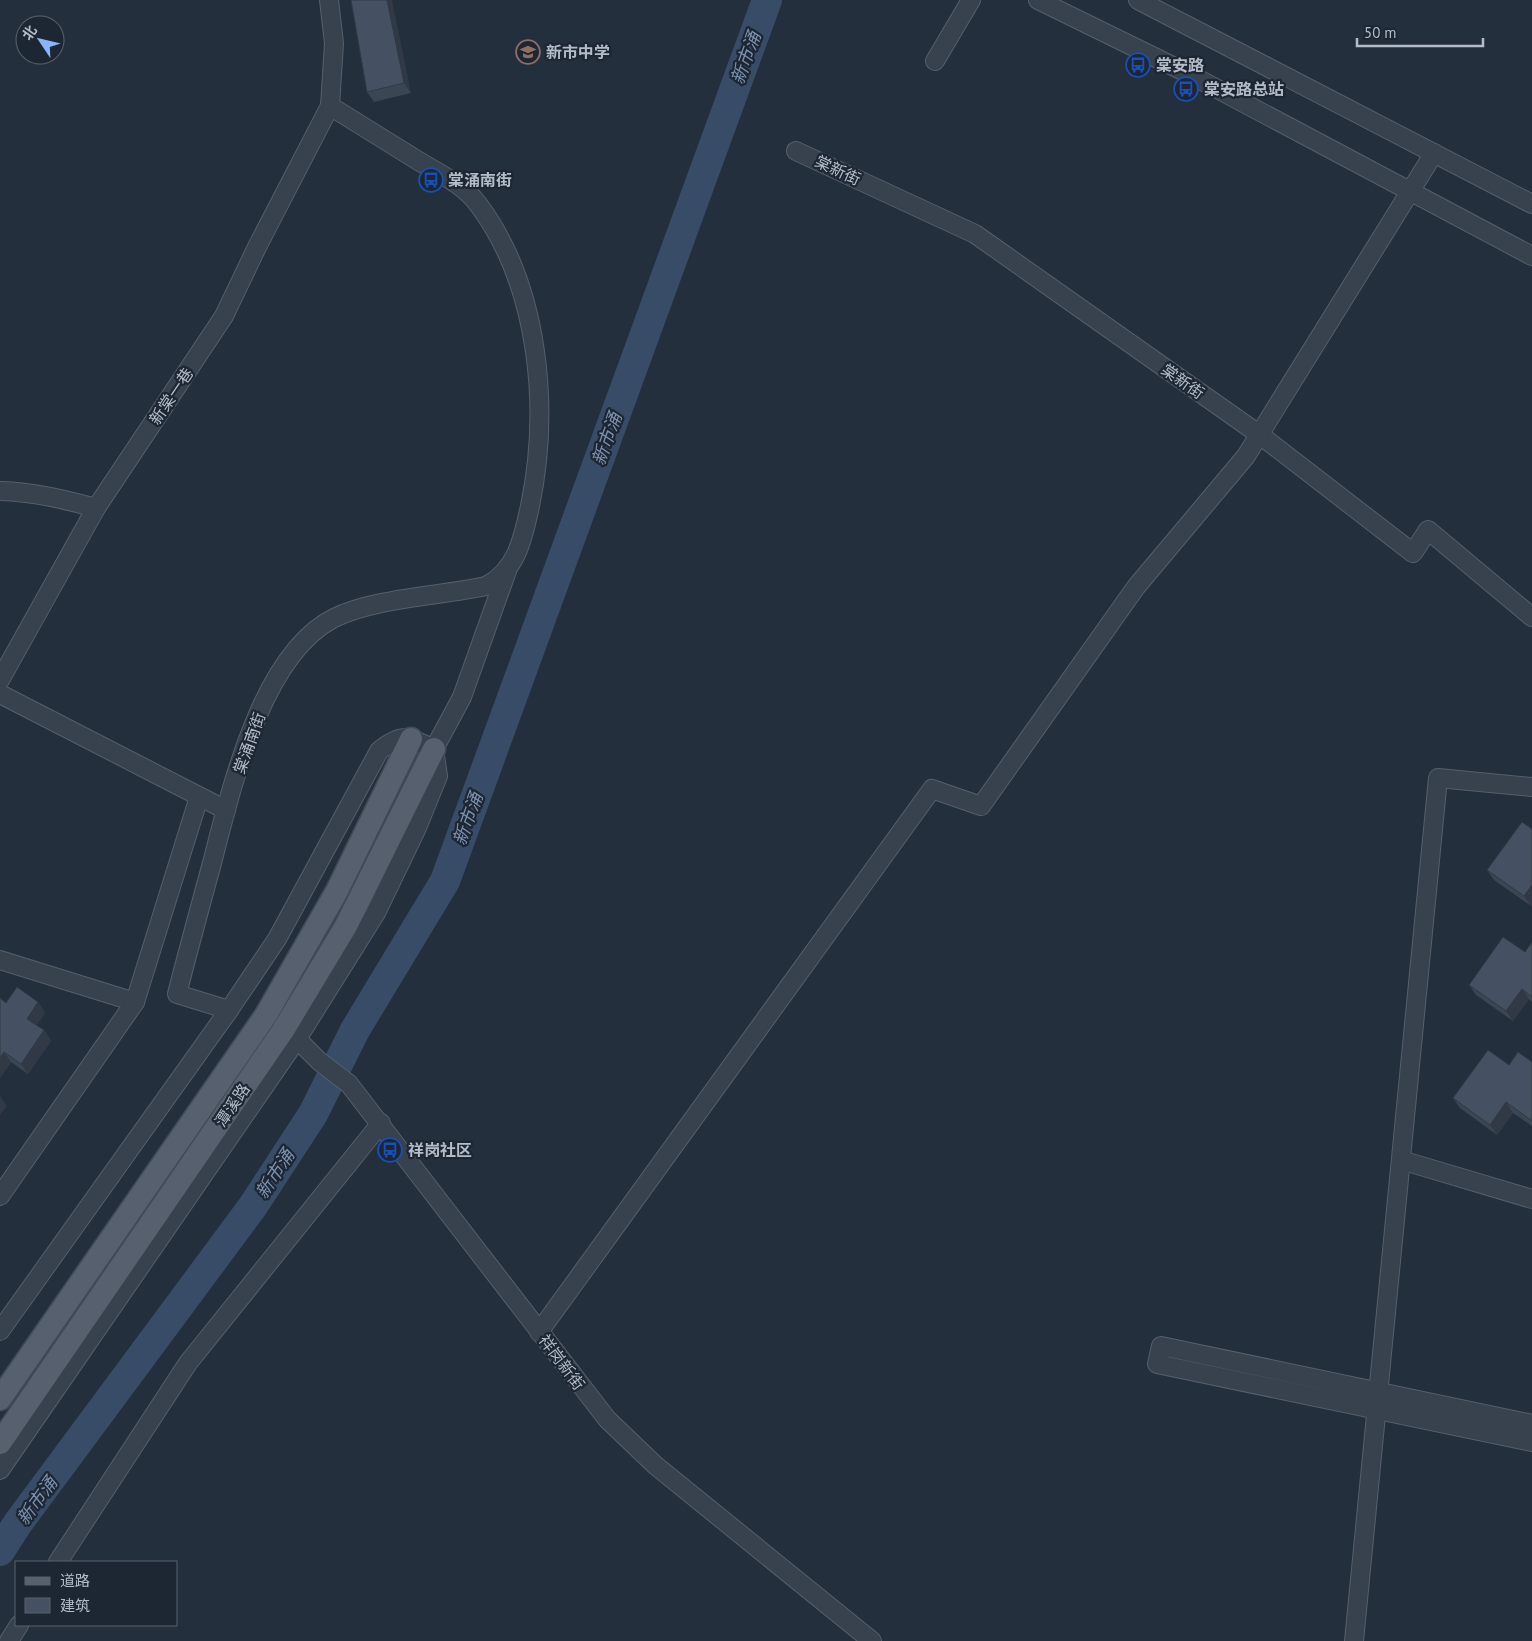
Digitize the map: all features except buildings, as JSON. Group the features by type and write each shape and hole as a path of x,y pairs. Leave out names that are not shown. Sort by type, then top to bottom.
{"main road":[{"name":"潭溪路","path":"0,1400 266,1015 337,891 411,738"},
{"name":"潭溪路","path":"0,1443 284,1029 346,926 434,749"}],"street":[{"path":"329,0 334,50 330,106"},
{"path":"936,61 971,0"},
{"path":"1038,0 1191,75 1532,256"},
{"path":"1138,0 1532,204"},
{"name":"新棠一巷","path":"0,680 96,508 224,316 330,106"},
{"name":"棠涌南街","path":"229,1010 177,994 226,810 244,752 269,692 293,655 322,626 335,618 366,608 486,586 502,576 522,541 536,470 540,416 535,352 525,306 512,268 485,215 468,193 330,106"},
{"name":"棠新街","path":"796,151 975,234 1260,434 1413,554 1428,530 1532,617"},
{"path":"539,1332 932,789 981,806 1136,587 1246,456 1434,154"},
{"path":"0,491 25,492 57,497 96,508"},
{"path":"0,1470 297,1040 376,913 416,830 438,776 434,749 462,697 508,568"},
{"path":"0,694 226,810"},
{"path":"0,1331 229,1010 276,939 379,751 394,739 411,738 434,749"},
{"path":"1354,1641 1438,778 1532,788"},
{"path":"0,1196 134,1002 198,796"},
{"path":"0,960 134,1002"},
{"name":"祥岗新街","path":"297,1040 319,1061 349,1084 381,1123 586,1394 634,1447 872,1641"},
{"path":"59,1561 188,1363 381,1123"},
{"path":"1400,1160 1532,1199"},
{"path":"1532,1424 1161,1346 1157,1364 1532,1442"},
{"path":"10,1641 19,1626"}],"waterway":[{"name":"新市涌","path":"0,1551 18,1523 253,1206 313,1114 355,1030 445,881 767,0"}],"place":[{"name":"新市中学","path":"528,52"},
{"name":"棠安路","path":"1138,65"},
{"name":"棠安路总站","path":"1186,89"},
{"name":"棠涌南街","path":"431,180"},
{"name":"祥岗社区","path":"390,1150"}]}
